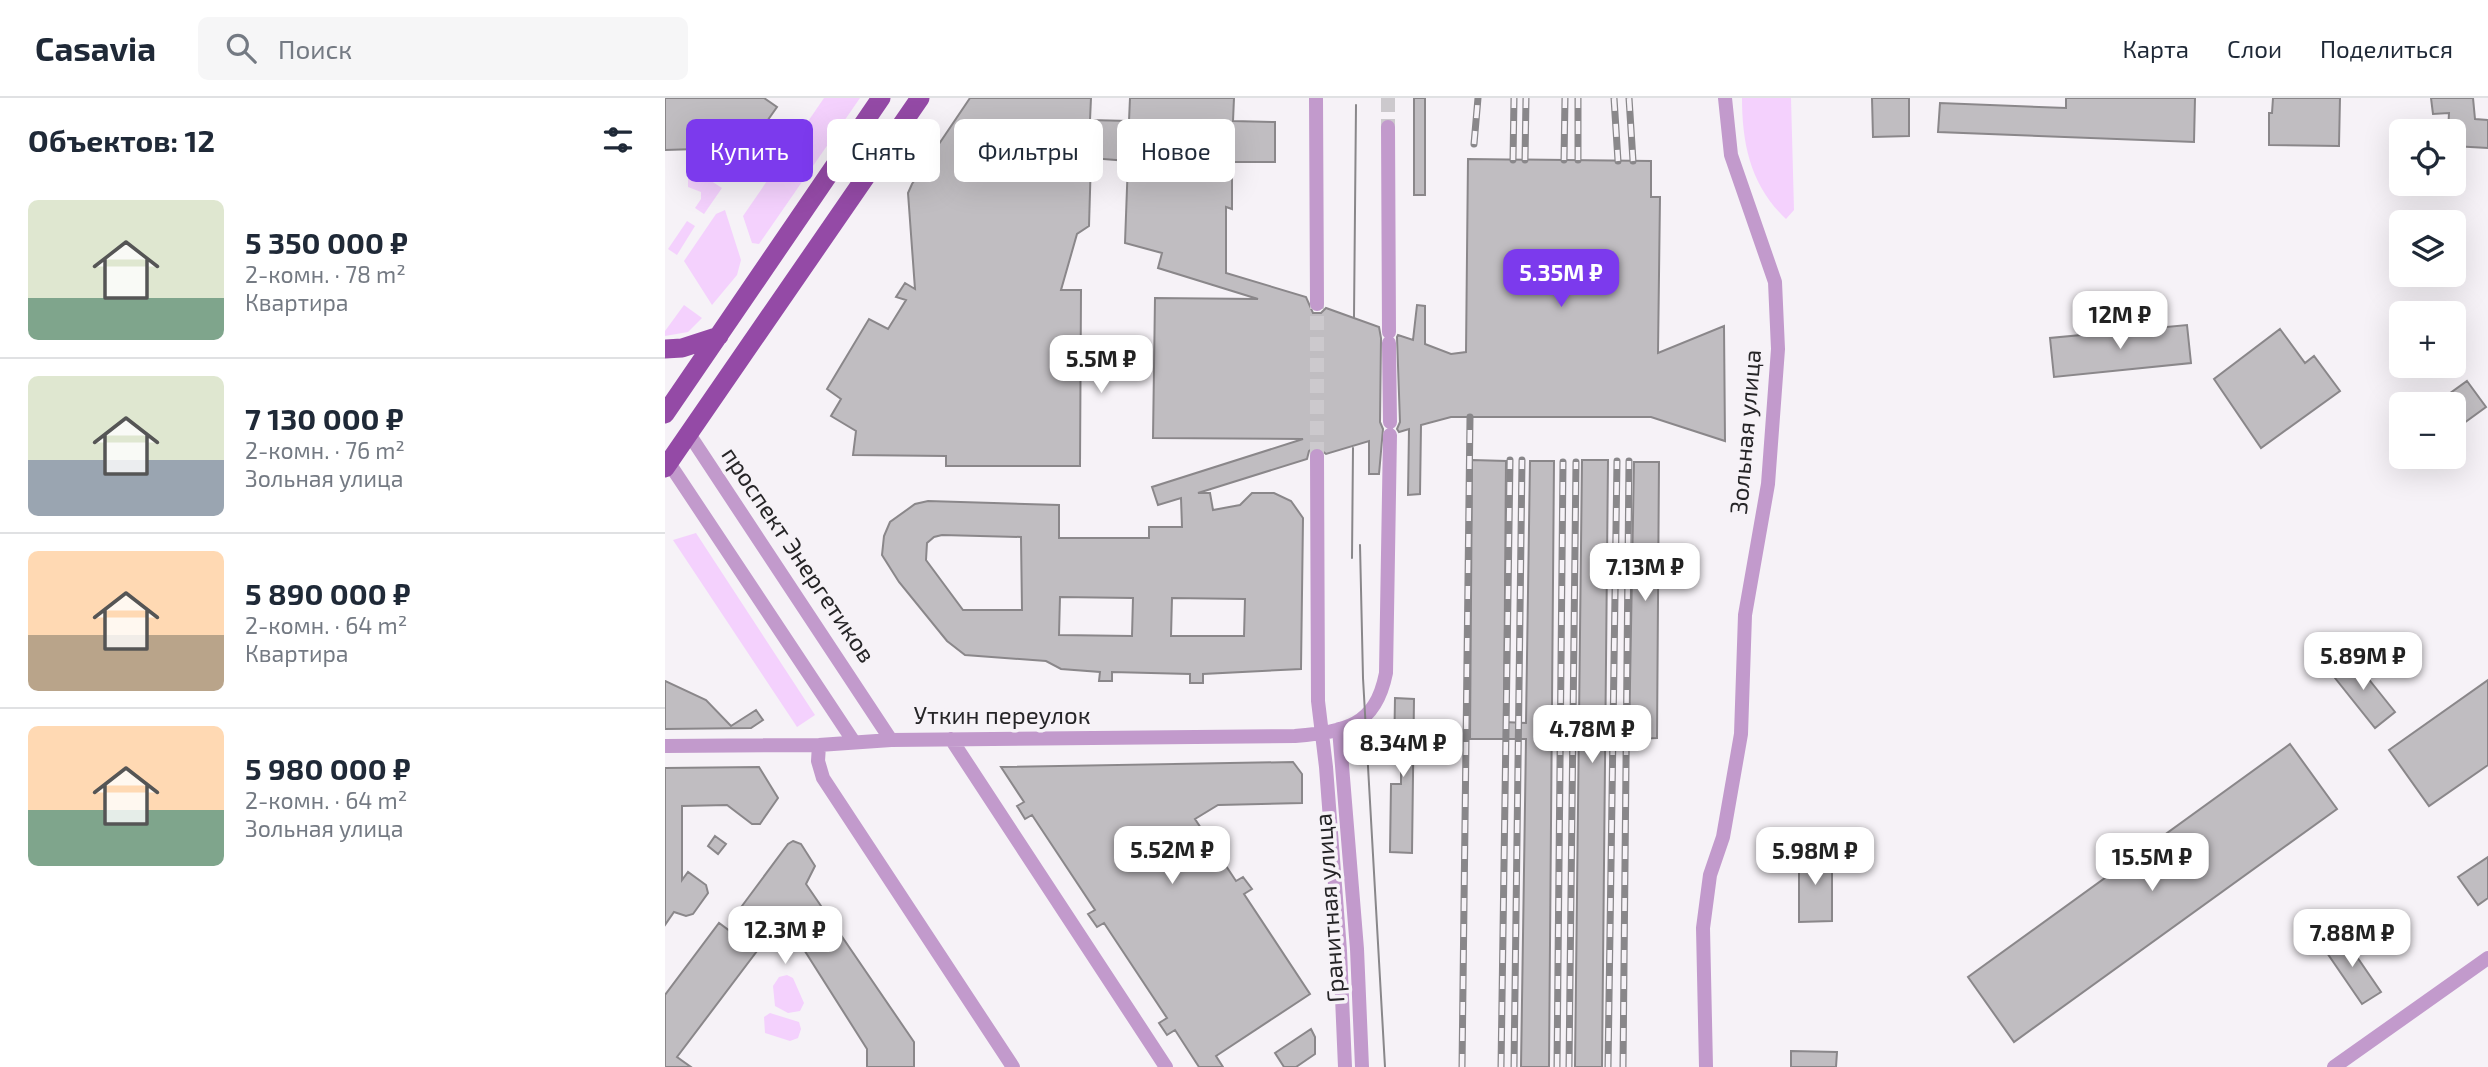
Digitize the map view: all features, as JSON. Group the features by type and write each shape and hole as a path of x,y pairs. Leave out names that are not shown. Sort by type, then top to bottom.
{"main road":[{"path":"667,406 719,336 881,98"},
{"path":"666,463 689,434 920,98"},
{"path":"665,349 682,348 719,336"},
{"name":"проспект Энергетиков","path":"667,406 689,434"}],"street":[{"path":"1316,98 1317,304"},
{"name":"Зольная улица","path":"1706,1067 1703,928 1710,875 1723,837 1741,734 1745,614 1768,484 1778,349 1775,282 1731,155 1725,98"},
{"path":"1339,729 1356,724 1372,711 1386,673 1390,428 1388,127"},
{"name":"проспект Энергетиков","path":"689,434 891,740"},
{"name":"Гранитная улица","path":"1317,456 1318,701 1340,951 1345,1067"},
{"path":"666,463 854,742"},
{"name":"Уткин переулок","path":"665,746 819,745 951,739 1261,737 1322,733 1339,729"},
{"name":"Гранитная улица","path":"1339,729 1357,950 1361,1067"},
{"path":"951,739 1166,1067"},
{"path":"819,745 818,761 823,778 1013,1067"},
{"path":"2334,1067 2488,957"}],"shaded area":[{"path":"824,98 860,98 845,119 827,119 827,146 813,166 813,119 810,119"},
{"path":"1742,98 1791,98 1794,210 1786,219 1764,193 1751,164 1744,132"},
{"path":"688,182 713,182 722,188 704,214 695,208 701,199 701,192 688,187"},
{"path":"766,182 802,182 759,244 752,243 743,216"},
{"path":"725,210 741,260 737,275 712,305 684,261 716,214"},
{"path":"687,221 695,226 677,255 668,249"},
{"path":"684,305 702,318 688,332 665,336 665,331"},
{"path":"696,533 815,715 797,727 673,540"},
{"path":"787,975 793,978 804,1003 800,1011 788,1013 775,1006 773,986 779,977"},
{"path":"770,1013 799,1022 801,1029 798,1038 790,1041 765,1033 764,1017"}],"building":[{"path":"665,98 764,98 777,107 769,119 686,119 686,149 665,150"},
{"path":"970,98 1091,98 1090,119 956,119"},
{"path":"1130,98 1234,98 1233,119 1129,119"},
{"path":"1414,98 1425,98 1425,195 1414,195"},
{"path":"1872,98 1909,98 1909,136 1873,137"},
{"path":"2066,98 2195,98 2194,142 1938,132 1940,103 2066,108"},
{"path":"2273,98 2340,98 2339,146 2269,145 2269,113 2272,113"},
{"path":"2431,98 2473,98 2475,119 2488,120 2488,148 2466,147 2466,119 2449,119 2449,113 2433,114"},
{"path":"1103,120 1117,121 1117,160 1103,159"},
{"path":"1235,121 1275,122 1275,162 1235,162"},
{"path":"954,122 954,182 1090,182 1089,226 1077,234 1061,290 1081,290 1080,466 946,466 946,456 853,455 856,431 831,416 841,399 827,389 869,319 888,329 906,300 896,297 905,283 915,289 908,193 913,182 940,182 940,142"},
{"path":"1468,159 1651,161 1651,197 1660,197 1658,353 1724,326 1725,441 1651,417 1451,417 1421,425 1420,494 1408,495 1409,429 1399,432 1397,429 1400,422 1397,337 1398,335 1413,340 1417,305 1425,306 1425,344 1451,354 1466,352"},
{"path":"1127,182 1232,182 1232,209 1226,207 1226,273 1306,297 1313,313 1321,313 1326,308 1379,327 1380,422 1383,429 1379,474 1369,474 1369,441 1326,454 1316,446 1309,451 1307,459 1198,493 1210,493 1213,510 1240,505 1252,493 1274,493 1291,501 1303,518 1301,669 1203,674 1203,683 1190,683 1190,674 1112,672 1112,681 1099,681 1100,672 1061,669 1046,661 965,655 947,641 899,582 882,555 884,536 890,522 915,504 928,501 1059,505 1059,538 1149,538 1149,527 1182,527 1181,498 1158,505 1152,487 1303,439 1153,438 1155,298 1258,299 1158,268 1162,253 1125,243","holes":["942,535 1021,537 1022,610 963,610 926,560 927,543","1060,597 1133,598 1132,636 1059,635","1172,598 1245,599 1244,636 1171,636"]},
{"path":"2187,325 2191,363 2054,377 2050,338"},
{"path":"2280,329 2305,363 2314,356 2340,391 2261,448 2214,379"},
{"path":"2467,381 2486,407 2466,422 2466,392 2452,392"},
{"path":"1472,460 1506,461 1504,722 1526,723 1530,461 1554,461 1549,1067 1521,1067 1526,739 1470,739"},
{"path":"1582,460 1608,460 1602,1067 1575,1067"},
{"path":"1634,462 1659,462 1657,738 1629,739"},
{"path":"2351,657 2395,712 2375,728 2331,673"},
{"path":"2488,680 2488,765 2429,806 2389,750"},
{"path":"665,681 706,700 731,726 756,710 763,720 751,728 665,729"},
{"path":"1395,698 1414,699 1412,853 1390,852 1391,784 1401,784 1401,758 1394,758"},
{"path":"2290,744 2337,809 2014,1042 1968,977"},
{"path":"1293,762 1302,774 1302,803 1218,805 1195,819 1236,881 1243,877 1252,889 1244,894 1310,994 1216,1056 1223,1067 1199,1067 1175,1030 1167,1035 1159,1023 1167,1018 1104,923 1097,927 1088,914 1095,910 1032,815 1025,819 1017,806 1024,802 1001,767"},
{"path":"759,767 778,798 760,824 752,824 727,805 682,806 682,880 688,872 706,885 708,893 693,914 686,916 674,912 665,925 665,768"},
{"path":"715,836 726,844 718,854 708,846"},
{"path":"793,841 801,844 815,866 806,884 914,1042 914,1067 867,1067 867,1049 782,915 769,933 745,943 757,951 677,1057 691,1067 665,1067 665,995 719,923 738,937 739,910"},
{"path":"1799,853 1832,853 1832,921 1799,922"},
{"path":"2488,857 2488,898 2478,905 2458,877"},
{"path":"2342,935 2381,992 2362,1004 2323,947"},
{"path":"1311,1029 1315,1037 1315,1054 1296,1067 1284,1067 1275,1053"},
{"path":"1791,1051 1837,1052 1836,1067 1791,1067"}],"tunnel":[{"path":"1388,98 1388,127"},
{"path":"1317,304 1317,456"}],"tram line":[{"path":"1354,317 1356,105"},
{"path":"1352,558 1353,448"},
{"path":"1360,545 1363,678 1385,1067"}],"railway":[{"path":"1474,144 1478,98"},
{"path":"1513,160 1514,98"},
{"path":"1525,160 1526,98"},
{"path":"1564,160 1565,98"},
{"path":"1578,98 1578,160"},
{"path":"1614,98 1618,161"},
{"path":"1629,98 1633,161"},
{"path":"1462,1067 1470,417"},
{"path":"1501,1067 1510,460"},
{"path":"1514,1067 1522,460"},
{"path":"1608,1067 1617,461"},
{"path":"1623,1067 1629,461"},
{"path":"1557,1067 1563,462"},
{"path":"1569,1067 1576,462"}]}
